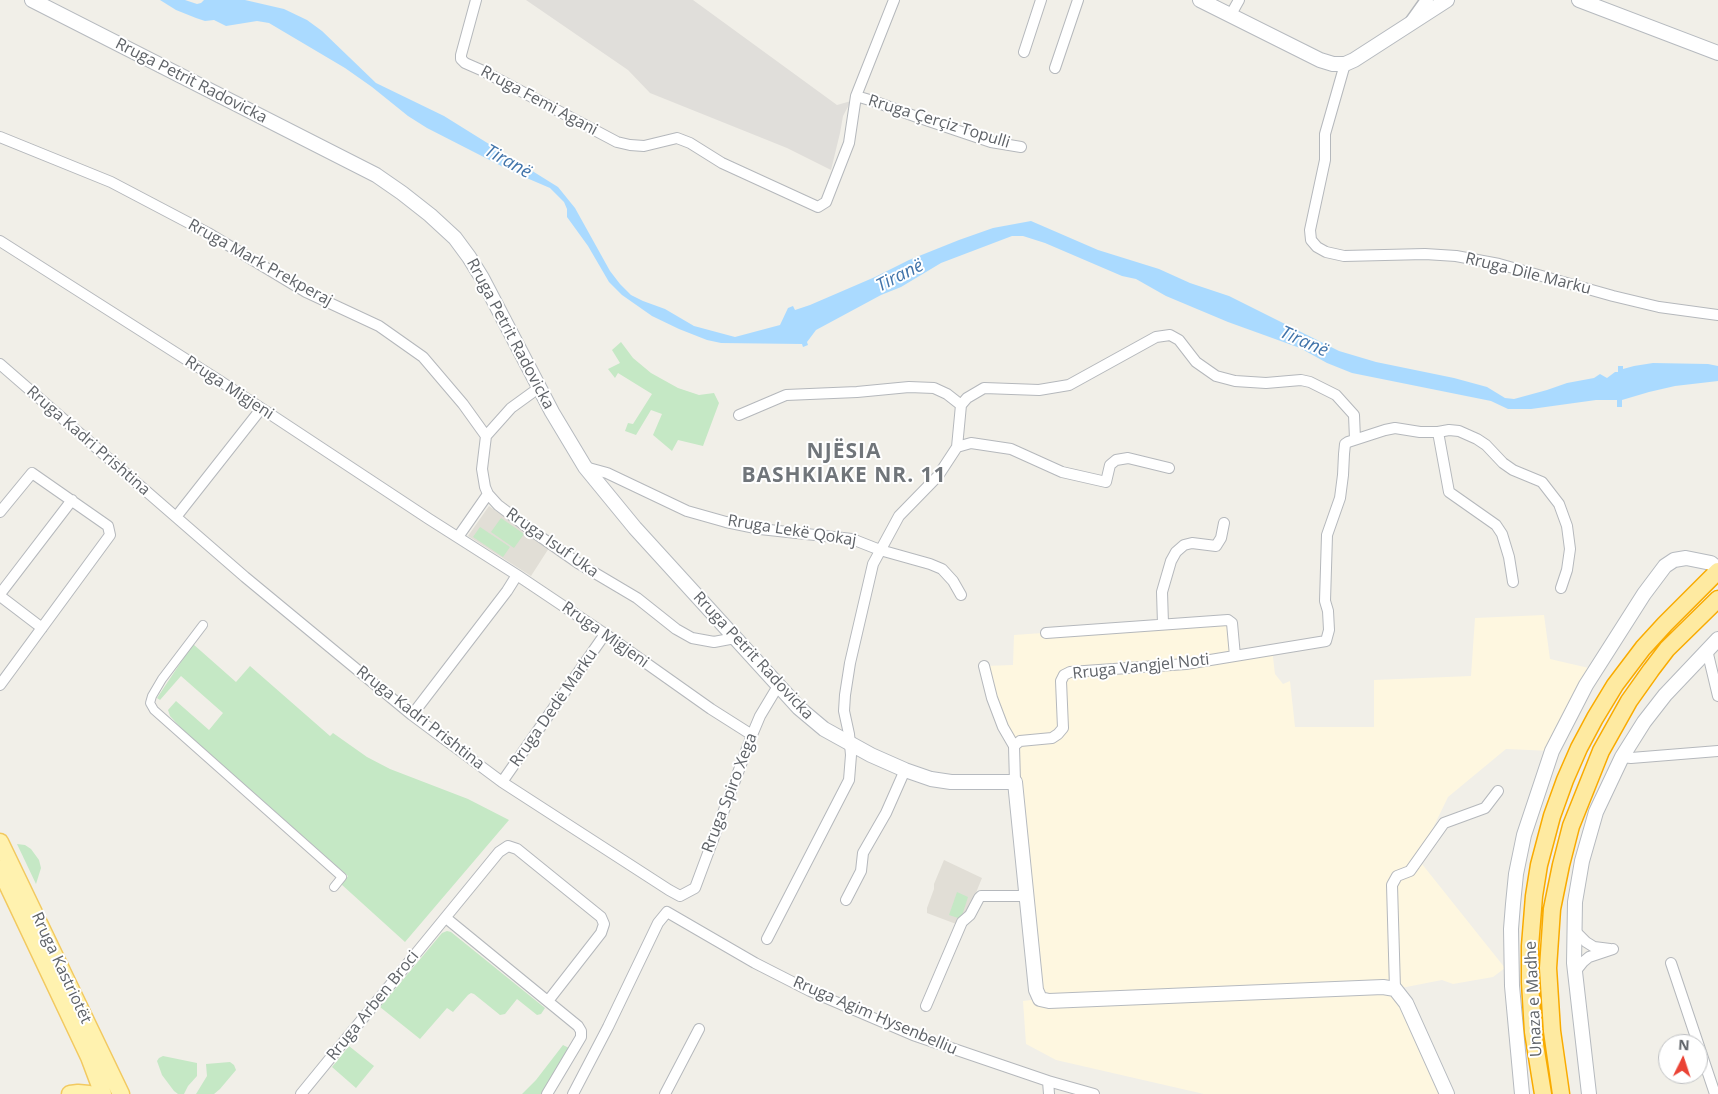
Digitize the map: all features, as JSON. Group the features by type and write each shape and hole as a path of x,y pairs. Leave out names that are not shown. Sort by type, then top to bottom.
{"highway":[{"name":"Unaza e Madhe","path":"1543,1094 1533,1032 1530,946 1535,889 1552,816 1579,748 1615,685 1643,648 1678,609 1718,570"},
{"name":"Unaza e Madhe","path":"1561,1094 1552,1031 1548,968 1552,908 1571,826 1601,751 1633,695 1667,649 1716,600"}],"main road":[{"name":"Rruga Petrit Radovicka","path":"32,0 376,175 430,215 454,238 470,257 552,412 585,467 635,528 799,708 824,729 871,755 931,779 951,782 1015,782"},
{"path":"1200,0 1320,60 1333,64 1344,64 1354,60 1447,0"},
{"path":"1579,0 1718,53"},
{"path":"1522,1094 1511,966 1511,929 1514,894 1524,835 1552,751 1586,685 1644,594 1665,566 1674,560 1686,558 1711,563 1718,570"},
{"path":"1589,1094 1575,972 1575,902 1582,861 1596,812 1622,757 1644,722 1665,695 1718,639"},
{"path":"1015,782 1036,990 1040,999 1049,1002 1383,987 1396,989 1406,1003 1446,1094"},
{"name":"Rruga Kastriotët","path":"0,842 121,1094"},
{"name":"Rruga Kastriotët","path":"0,869 89,1057 103,1094"},
{"path":"70,1094 78,1092 89,1094"}],"street":[{"name":"Rruga Femi Agani","path":"476,0 461,55 461,59 465,63 482,70 617,142 644,146 677,138 690,143 722,163 818,208 826,202 849,143 856,96"},
{"path":"856,96 894,0"},
{"path":"1024,52 1041,0"},
{"path":"1055,68 1078,0"},
{"path":"1230,16 1239,0"},
{"path":"1412,22 1427,0"},
{"name":"Rruga Dile Marku","path":"1344,64 1325,134 1325,160 1310,230 1311,240 1317,247 1326,252 1344,256 1425,254 1456,256 1499,264 1613,296 1659,306 1718,315"},
{"name":"Rruga Çerçiz Topulli","path":"856,96 873,100 992,142 1021,147"},
{"name":"Rruga Mark Prekperaj","path":"0,137 111,182 208,233 306,292 379,326 423,357 486,436"},
{"name":"Rruga Migjeni","path":"0,241 220,381 517,575 711,709 752,734"},
{"path":"767,939 849,780 850,743 844,711 850,663 873,564 899,516 938,476 957,447 961,405 967,398 984,388 1039,390 1069,385 1156,337 1170,335 1179,340 1196,362 1216,376 1235,381 1266,383 1301,380 1310,382 1336,395 1354,415 1355,440 1395,428 1420,432 1449,430 1467,434 1486,445 1503,463 1513,470 1542,482 1559,504 1567,526 1570,549 1567,570 1561,588"},
{"name":"Rruga Kadri Prishtina","path":"0,364 244,577 412,715 502,782 680,896"},
{"path":"458,537 488,494 482,469 486,436 511,408 540,387"},
{"path":"739,415 786,395 909,388 934,388 947,394 961,405"},
{"path":"176,517 261,409"},
{"path":"1438,432 1449,492 1496,526 1502,534 1509,557 1513,582"},
{"name":"Rruga Vangjel Noti","path":"1014,746 1020,741 1052,738 1058,734 1062,728 1063,721 1061,681 1064,675 1070,672 1186,664 1326,641 1329,630 1326,601 1327,535 1340,498 1345,444 1355,440"},
{"path":"957,447 971,443 1010,449 1062,472 1106,482 1110,464 1116,460 1128,458 1169,468"},
{"name":"Rruga Lekë Qokaj","path":"585,467 606,473 687,511 760,529 852,539 880,550 930,564 942,569 961,596"},
{"path":"0,512 32,472 108,526 110,535 0,685"},
{"name":"Rruga Isuf Uka","path":"488,494 498,505 535,533 578,563 637,598 676,629 692,638 714,642 735,638"},
{"path":"42,628 0,595 72,500"},
{"path":"1163,624 1162,592 1171,561 1176,552 1184,545 1192,543 1216,546 1221,538 1224,523"},
{"path":"412,715 507,591 517,575"},
{"path":"1046,633 1228,620 1232,623 1235,656"},
{"path":"203,625 162,679 150,703 154,710 342,877 334,887"},
{"name":"Rruga Dedë Marku","path":"502,782 605,634"},
{"path":"1707,650 1718,696"},
{"path":"984,666 992,698 1003,727 1014,746 1015,782"},
{"name":"Rruga Spiro Xega","path":"680,896 695,888 752,734 760,716 778,686"},
{"path":"1622,757 1631,758 1718,751"},
{"path":"846,900 861,871 863,853 886,813 905,770"},
{"path":"1396,989 1392,885 1397,876 1410,871 1444,823 1485,808 1498,791"},
{"name":"Rruga Arben Broci","path":"301,1094 499,852 508,846 517,849 601,917 604,924 601,933 548,1001"},
{"path":"926,1006 962,922 970,915 978,898 981,896 1026,896"},
{"name":"Rruga Agim Hysenbelliu","path":"573,1094 658,924 667,912 755,963 810,991 928,1042 1048,1082 1094,1094"},
{"path":"446,918 578,1026 581,1031 581,1036 547,1094"},
{"path":"1575,930 1586,942 1594,947 1613,949 1589,957 1575,972"},
{"path":"1671,963 1716,1094"},
{"path":"665,1094 699,1030"},
{"path":"1048,1082 1049,1094"}],"shaded area":[{"path":"526,0 693,0 837,105 851,101 843,116 831,170 787,148 650,93 628,70"},
{"path":"489,506 549,548 531,576 468,536"},
{"path":"1544,615 1550,659 1593,669 1552,751 1506,749 1448,797 1418,859 1505,968 1493,977 1453,984 1442,980 1396,989 1442,1094 1204,1094 1056,1060 1026,1044 1023,1001 1039,999 1014,746 984,666 1013,665 1014,635 1228,620 1235,655 1272,649 1275,674 1283,684 1290,681 1295,727 1374,727 1374,680 1471,676 1475,618"},
{"path":"944,860 982,878 966,917 956,924 927,913 934,884"}],"green space":[{"path":"621,342 633,358 651,373 678,388 699,395 714,393 719,403 703,446 678,440 672,451 653,435 662,414 651,410 636,435 625,431 628,423 633,424 652,394 618,373 615,378 608,369 620,363 612,350"},
{"path":"501,518 524,534 514,548 491,532"},
{"path":"480,527 510,547 503,557 473,537"},
{"path":"193,644 236,682 250,666 330,736 333,733 367,757 390,769 468,799 509,820 405,942 341,884 348,876 181,728 170,716 168,710 176,701 209,730 223,713 181,676 160,700 157,698"},
{"path":"17,844 25,845 31,849 39,860 41,868 36,884"},
{"path":"957,892 968,897 961,919 949,915"},
{"path":"451,932 545,1008 541,1014 537,1015 517,999 505,1014 500,1015 471,993 453,1012 447,1008 420,1039 380,1007 442,933"},
{"path":"563,1045 569,1048 541,1094 522,1094 536,1080"},
{"path":"349,1046 374,1066 356,1088 332,1067"},
{"path":"163,1056 197,1063 197,1076 184,1094 178,1094 174,1091 162,1075 157,1061"},
{"path":"230,1062 236,1070 220,1089 214,1094 196,1094 207,1076 206,1064"}],"water":[{"name":"Tiranë","path":"160,0 185,0 197,4 204,0 245,0 284,9 307,20 322,31 376,83 444,116 558,187 575,208 610,271 631,295 665,309 694,326 735,337 780,325 788,308 793,306 795,310 810,305 909,260 959,240 993,228 1031,221 1098,250 1159,269 1190,283 1229,296 1339,351 1376,362 1454,378 1487,387 1505,398 1514,399 1567,383 1594,378 1600,374 1607,378 1618,372 1618,366 1623,366 1623,369 1653,363 1708,364 1718,366 1718,381 1675,386 1649,392 1622,400 1622,407 1617,407 1617,400 1596,400 1531,409 1508,409 1491,401 1352,373 1327,363 1300,348 1228,322 1166,296 1136,279 1122,276 1045,243 1023,236 1012,236 941,263 901,287 881,295 816,330 807,342 808,345 803,347 802,344 721,343 707,340 652,316 622,295 609,282 588,246 567,217 567,209 564,202 550,188 515,173 427,128 408,116 345,68 269,23 257,21 226,26 214,20 205,21 196,18 176,10"}],"district":[{"name":"NJËSIA BASHKIAKE NR. 11","path":"844,464"}]}
